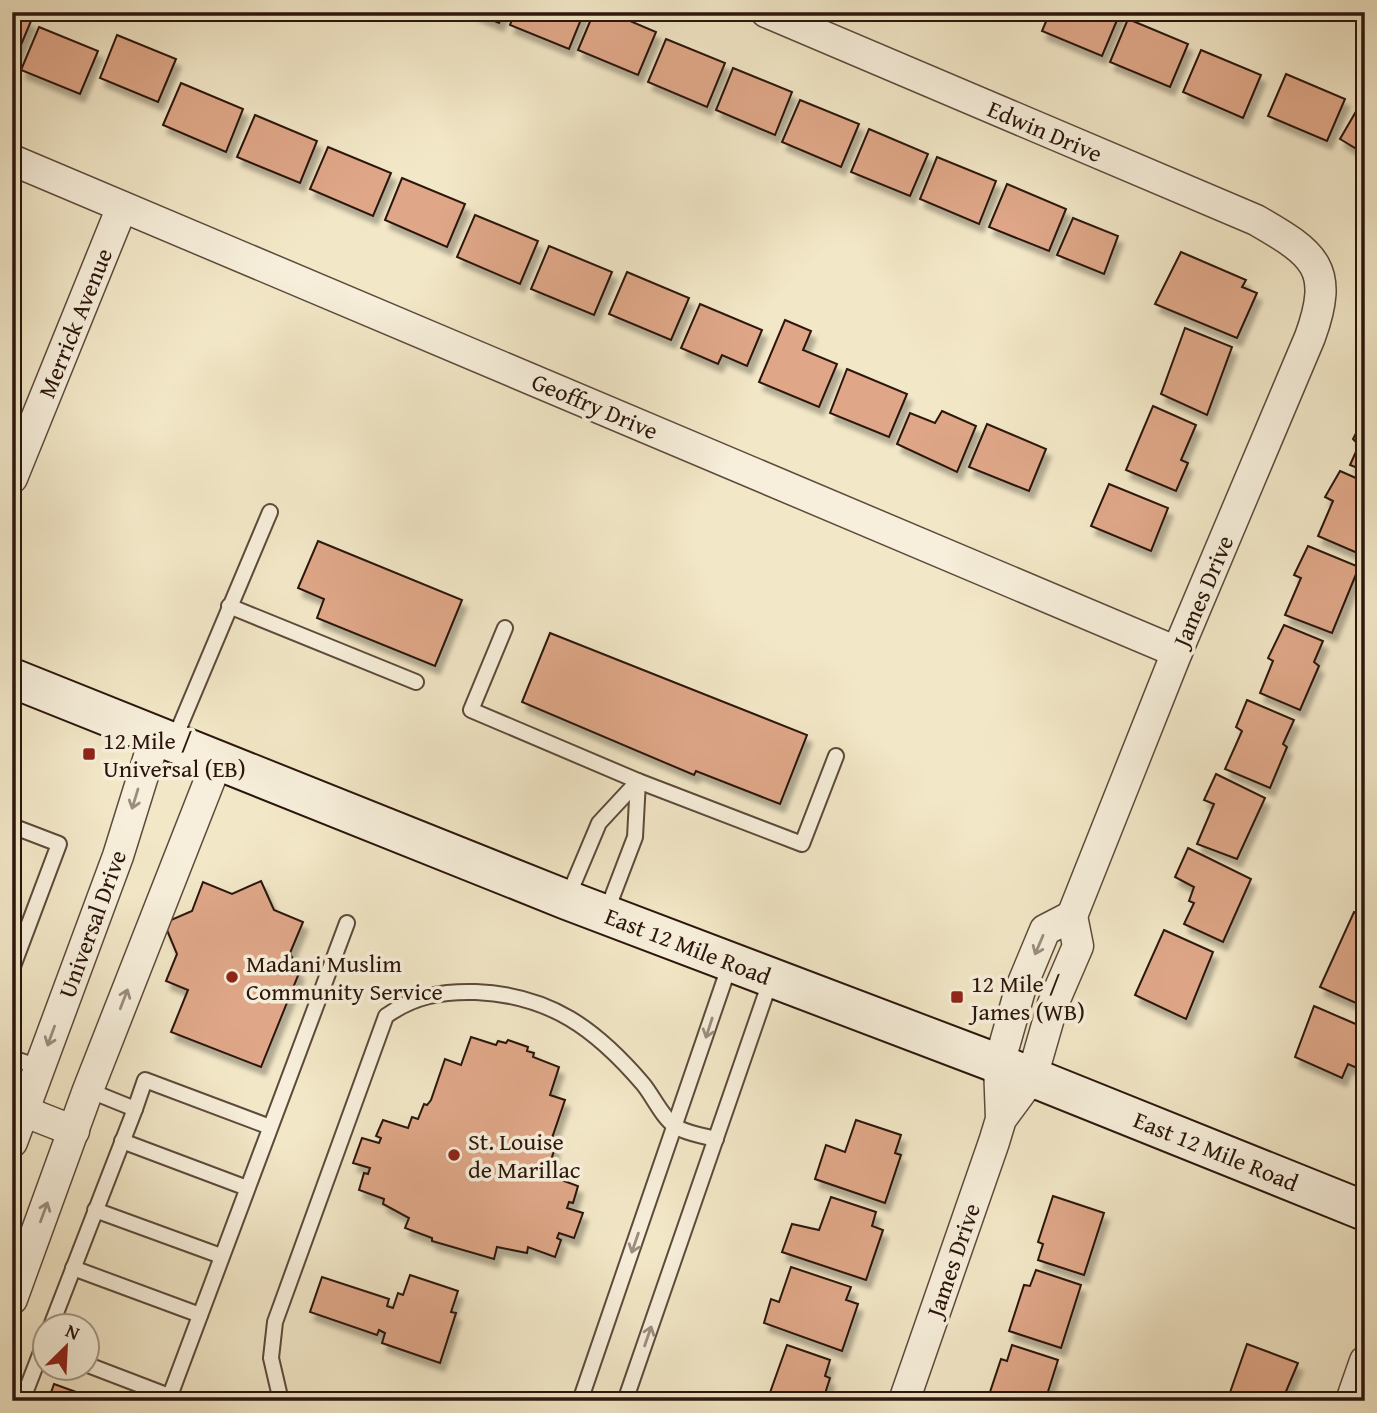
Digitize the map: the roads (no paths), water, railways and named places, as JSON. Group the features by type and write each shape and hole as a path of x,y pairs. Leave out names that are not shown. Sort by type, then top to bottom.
{"main road":[{"name":"East 12 Mile Road","path":"12,678 567,900 1016,1070 1365,1211"}],"street":[{"name":"Edwin Drive","path":"766,12 1256,220 1300,248 1316,264"},
{"name":"Geoffry Drive","path":"12,160 1178,652"},
{"name":"Merrick Avenue","path":"12,478 122,207"},
{"name":"James Drive","path":"904,1401 1016,1070 1020,990 1045,930 1072,916 1178,652 1310,337 1321,306 1316,264"},
{"name":"Universal Drive","path":"12,1142 23,1111 26,1062 118,856 165,738"},
{"path":"12,1299 20,1256 74,1130 218,760"},
{"path":"23,1111 74,1130"},
{"path":"1351,1401 1365,1361"}],"lane":[{"path":"165,738 229,606 270,512"},
{"path":"229,606 416,682"},
{"path":"505,628 471,710 638,781 802,844 836,756"},
{"path":"567,900 599,823 638,781"},
{"path":"606,915 635,837 638,781"},
{"path":"12,826 59,845 12,969"},
{"path":"102,1371 168,1398 347,923"},
{"path":"580,1401 730,963"},
{"path":"625,1401 771,978"},
{"path":"281,1401 271,1358 275,1322 386,1016 404,1003 445,991 496,993 538,1001 565,1014 615,1051 675,1126 716,1139"},
{"path":"56,1312 145,1080 270,1127"},
{"path":"88,1090 135,1109"},
{"path":"122,1141 247,1188"},
{"path":"95,1210 221,1256"},
{"path":"73,1268 200,1315"},
{"path":"22,1401 32,1376"}],"place":[{"name":"12 Mile / Universal (EB)","path":"89,754"},
{"name":"Madani Muslim Community Service","path":"232,977"},
{"name":"12 Mile / James (WB)","path":"957,997"},
{"name":"St. Louise de Marillac","path":"454,1155"}]}
